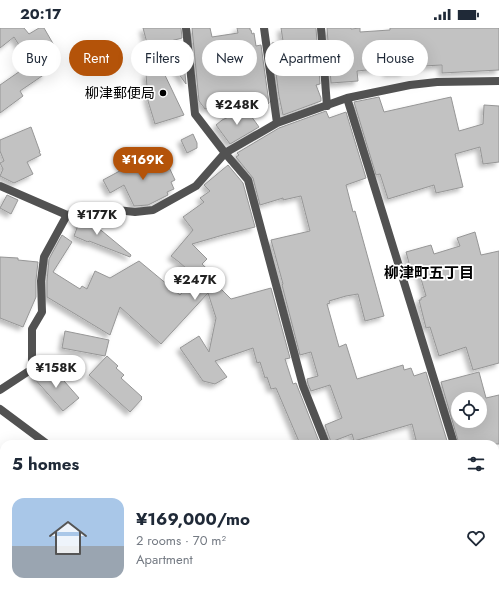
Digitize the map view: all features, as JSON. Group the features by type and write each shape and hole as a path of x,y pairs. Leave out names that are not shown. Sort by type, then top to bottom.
{"street":[{"path":"186,28 195,114 248,180 303,386 324,440"},
{"path":"264,28 277,123"},
{"path":"321,28 327,106"},
{"path":"0,186 68,215 99,208 135,212 153,210 196,186 225,153 277,123 347,98 410,85 437,82 499,81"},
{"path":"347,98 453,440"},
{"path":"0,390 32,370 32,329 42,312 41,281 44,256 68,215"},
{"path":"0,409 42,440"}],"building":[{"path":"0,28 24,28 29,34 39,28 44,28 51,40 16,40 14,37 0,48"},
{"path":"143,28 181,28 182,38 174,40 146,40"},
{"path":"192,28 210,28 212,37 238,33 237,28 250,28 252,34 254,33 255,40 202,40 202,76 257,76 257,46 261,45 269,103 255,112 250,98 256,93 205,109 199,101"},
{"path":"281,28 316,28 317,40 283,40"},
{"path":"327,28 360,28 360,32 390,30 390,28 499,28 499,70 442,73 442,65 428,66 428,40 362,40 362,70 357,71 358,81 331,83 330,76 354,76 354,40 328,40"},
{"path":"13,76 42,76 20,91 23,96 0,113 0,85"},
{"path":"146,76 165,76 184,115 155,124 148,101"},
{"path":"180,76 185,76 186,84"},
{"path":"276,76 319,76 320,84 316,85 321,101 283,115"},
{"path":"379,97 384,112 451,97 459,131 483,124 484,105 499,106 499,162 483,164 480,147 455,154 463,187 436,193 434,185 388,199 380,174 376,175 354,102"},
{"path":"246,109 259,127 230,144 216,125 222,120"},
{"path":"326,111 329,118 346,112 366,178 346,185 353,212 355,211 384,316 365,321 358,294 329,301 330,303 327,304 339,347 346,344 357,379 403,365 404,370 411,368 414,376 426,372 447,440 416,440 412,424 357,440 354,440 352,434 336,440 330,440 325,425 342,418 330,385 311,391 308,384 307,379 318,376 311,352 300,355 271,240 310,231 301,196 283,200 283,198 260,205 253,178 236,157 239,155 237,153 279,128"},
{"path":"31,127 41,155 27,162 33,174 14,183 0,176 3,169 0,163 4,161 0,151 0,140"},
{"path":"193,134 197,143 197,148 187,153 181,140"},
{"path":"146,154 150,163 160,158 164,167 168,165 175,180 171,182 174,189 167,192 168,195 148,205 134,206 124,185 110,193 103,180 127,167 125,163"},
{"path":"228,165 243,183 255,227 192,244 207,259 202,264 220,281 216,284 231,299 271,288 290,358 285,359 293,384 296,383 318,440 298,440 276,388 271,389 267,377 265,378 260,362 257,363 253,348 215,361 227,377 215,384 203,381 180,348 199,336 209,352 216,318 208,293 161,344 120,307 110,335 47,297 49,259 62,235 72,242 53,272 80,289 82,286 87,289 95,271 110,278 139,261 180,295 196,277 171,256 193,230 183,217 204,202 200,198 210,191 204,185"},
{"path":"7,195 18,200 11,214 0,208"},
{"path":"81,217 85,217 131,255 130,257 74,236"},
{"path":"475,232 481,255 499,251 499,363 473,370 466,347 439,356 430,327 426,328 419,300 426,296 419,272 412,274 406,252 431,245 434,254 460,246 457,238"},
{"path":"0,257 18,258 18,260 38,262 36,297 23,327 0,318"},
{"path":"65,331 109,340 105,356 62,348"},
{"path":"107,356 118,366 116,368 124,375 121,378 142,397 142,399 130,412 89,375"},
{"path":"44,367 56,381 57,373 79,398 63,411 33,377"},
{"path":"479,372 484,392 451,392 451,416 441,382"},
{"path":"499,395 499,440 458,440 454,428 487,428 487,398"}],"place":[{"name":"柳津郵便局","path":"163,93"}],"district":[{"name":"柳津町五丁目","path":"429,273"}]}
